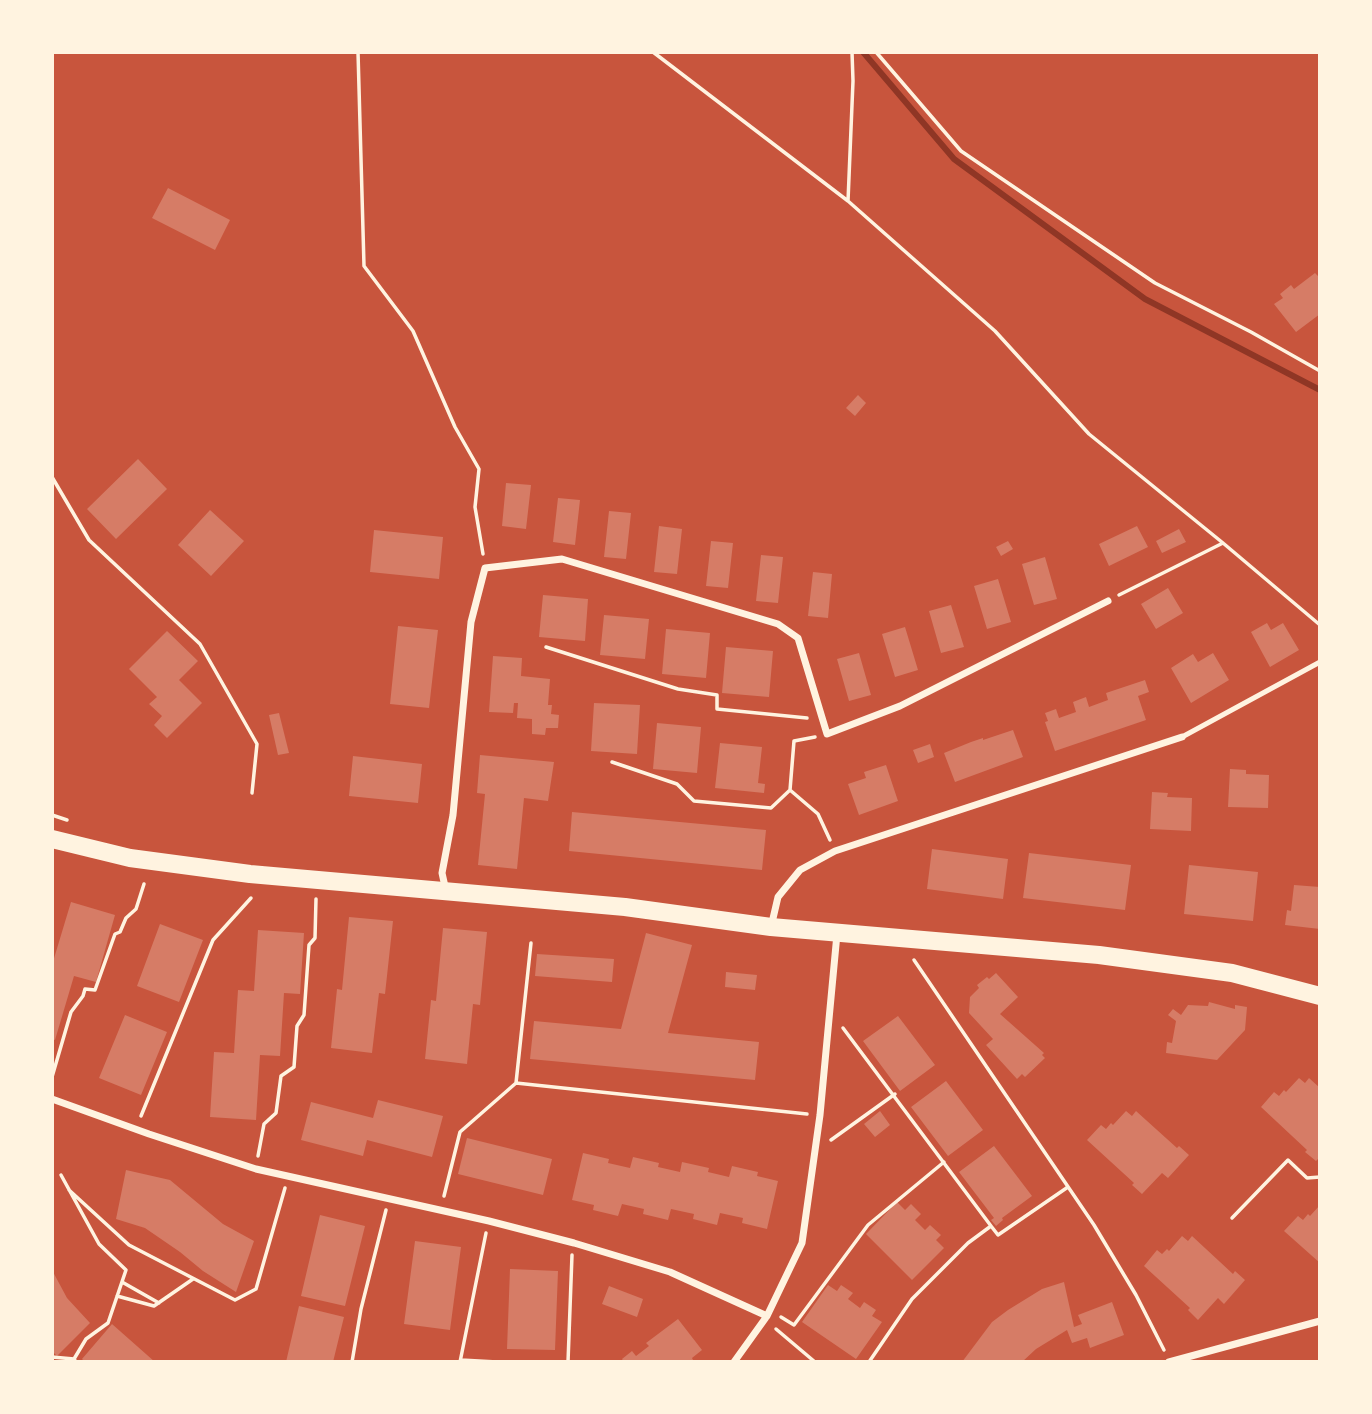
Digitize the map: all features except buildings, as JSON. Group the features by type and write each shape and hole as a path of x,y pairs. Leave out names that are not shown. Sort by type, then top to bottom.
{"main road":[{"path":"52,839 130,858 250,874 625,907 771,927 1099,955 1232,973 1317,994"}],"street":[{"path":"446,891 442,873 453,816 471,622 485,568 562,559 778,624 798,638 827,734 900,706 1108,601"},
{"path":"771,927 778,897 800,870 835,851 1182,737"},
{"path":"734,1362 767,1316 802,1243 820,1115 838,933"},
{"path":"52,1099 256,1169 489,1221 670,1272 767,1316"},
{"path":"1170,1361 1320,1321"}],"lane":[{"path":"1182,737 1320,662"}],"path":[{"path":"358,52 364,266 413,331 455,427 479,469 475,507 485,568"},
{"path":"653,52 848,201 995,331 1089,434 1223,542 1320,625"},
{"path":"848,201 852,52"},
{"path":"876,52 961,151 1155,283 1320,371"},
{"path":"52,477 89,540 200,644 257,744 252,793"},
{"path":"1108,601 1223,542"},
{"path":"545,647 678,689 717,695 717,709 822,720"},
{"path":"612,762 677,784 694,801 771,808 790,790 794,741 827,734"},
{"path":"790,790 818,814 835,851"},
{"path":"52,1077 71,1012 85,989 95,990 115,934 120,932 126,918 136,909 144,884"},
{"path":"136,1129 213,940 251,898"},
{"path":"256,1169 264,1124 276,1113 281,1076 294,1067 297,1026 304,1015 309,945 315,938 316,899"},
{"path":"440,1210 460,1132 516,1083 531,943"},
{"path":"914,960 1068,1187 1136,1294 1170,1361"},
{"path":"64,1011 71,1012"},
{"path":"843,1028 998,1235 1068,1187"},
{"path":"516,1083 820,1115"},
{"path":"816,1146 836,1138 895,1094"},
{"path":"1232,1218 1287,1160 1307,1178 1320,1177"},
{"path":"782,1318 794,1325 868,1225 944,1162"},
{"path":"52,1357 75,1360 86,1339 108,1323 126,1270 99,1244 61,1175"},
{"path":"69,1190 129,1245 235,1300 256,1289 288,1177"},
{"path":"352,1362 361,1309 389,1199"},
{"path":"489,1221 461,1361 497,1362"},
{"path":"869,1362 912,1299 968,1243 991,1226"},
{"path":"568,1362 570,1269"},
{"path":"117,1296 154,1306 193,1279"},
{"path":"122,1282 159,1303"},
{"path":"767,1316 779,1334 815,1362"}],"waterway":[{"path":"863,52 954,159 1145,299 1320,390"}]}
